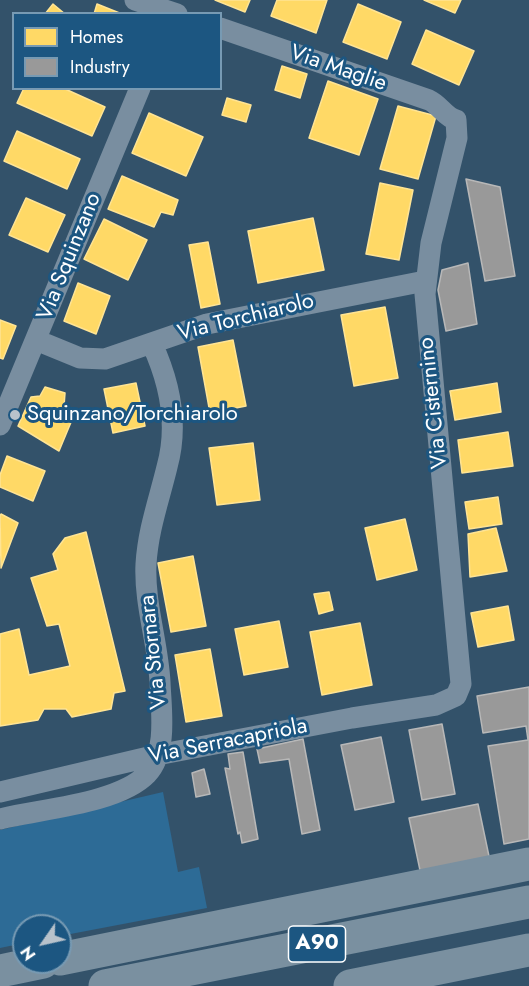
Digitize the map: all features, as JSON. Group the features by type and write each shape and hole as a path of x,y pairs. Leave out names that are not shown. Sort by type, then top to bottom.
{"highway":[{"path":"72,957 529,864"},
{"name":"A90","path":"105,986 529,902"},
{"name":"A90","path":"350,986 529,950"},
{"path":"494,957 529,957"}],"street":[{"path":"135,0 172,9"},
{"name":"Via Maglie","path":"222,29 429,100 440,107 449,118"},
{"name":"Via Squinzano","path":"0,425 139,90"},
{"name":"Via Cisternino","path":"449,118 456,120 457,138 425,281 426,319 461,672 461,684 456,696"},
{"name":"Via Torchiarolo","path":"36,340 80,358 97,359 118,356 218,321 425,281"},
{"name":"Via Stornara","path":"0,819 101,797 147,774 157,755 161,722 159,667 146,568 150,528 168,467 172,433 171,397 152,344"},
{"name":"Via Serracapriola","path":"0,792 157,755 352,718 436,705 456,696"}],"shaded area":[{"path":"163,792 178,872 199,867 207,908 72,934 72,914 12,914 12,946 0,948 0,830"}],"building: Homes":[{"path":"215,0 250,0 245,12"},
{"path":"277,0 327,0 316,33 271,16"},
{"path":"424,0 461,0 455,13"},
{"path":"53,4 63,12 47,12"},
{"path":"97,4 117,12 95,12"},
{"path":"358,4 401,22 387,59 343,42"},
{"path":"426,30 474,51 459,85 412,64"},
{"path":"282,66 307,74 300,98 275,90"},
{"path":"328,81 378,99 359,155 309,138"},
{"path":"23,90 67,90 105,107 92,136 17,103"},
{"path":"227,98 251,105 246,122 222,115"},
{"path":"398,106 436,116 418,179 380,169"},
{"path":"149,113 203,137 186,176 132,153"},
{"path":"17,131 80,159 67,189 4,161"},
{"path":"122,176 178,200 173,215 161,212 154,227 108,209"},
{"path":"380,183 413,190 399,260 366,254"},
{"path":"26,198 65,215 48,252 9,235"},
{"path":"313,218 324,270 258,283 248,231"},
{"path":"104,219 147,240 128,280 84,259"},
{"path":"208,242 220,304 201,308 189,245"},
{"path":"78,283 110,296 96,334 64,321"},
{"path":"385,307 398,378 354,386 341,315"},
{"path":"0,320 16,326 3,359 0,358"},
{"path":"233,340 246,406 210,413 198,347"},
{"path":"136,383 145,426 113,433 104,389"},
{"path":"497,383 501,412 455,420 450,391"},
{"path":"45,387 65,393 64,406 74,415 59,451 18,426 31,397 40,396"},
{"path":"508,432 513,466 462,473 458,440"},
{"path":"253,443 260,500 217,505 209,448"},
{"path":"7,456 45,471 33,501 0,487 0,475"},
{"path":"498,497 502,524 469,529 465,502"},
{"path":"1,514 18,523 1,568 0,516"},
{"path":"405,519 417,570 377,580 365,528"},
{"path":"496,528 507,571 470,577 468,534"},
{"path":"86,532 125,691 114,693 111,709 72,717 66,709 44,709 38,720 0,726 0,634 19,629 29,675 70,666 59,624 47,626 31,578 58,570 53,554 65,538"},
{"path":"193,556 206,626 171,632 158,563"},
{"path":"329,592 333,610 319,614 314,594"},
{"path":"508,606 514,640 478,647 471,613"},
{"path":"279,621 288,667 244,675 235,629"},
{"path":"360,623 372,685 322,695 310,632"},
{"path":"210,649 222,716 186,722 175,655"}],"building: Industry":[{"path":"466,179 500,187 515,276 485,281"},
{"path":"468,263 477,324 446,331 438,290 442,270"},
{"path":"529,687 529,839 504,844 488,746 528,740 526,726 483,733 477,696"},
{"path":"442,724 455,794 422,800 409,730"},
{"path":"381,737 394,802 355,810 341,745"},
{"path":"303,739 320,830 302,834 289,759 260,763 257,749"},
{"path":"243,752 258,839 242,843 240,832 238,834 225,768 230,769 228,754"},
{"path":"204,769 210,794 196,797 192,773"},
{"path":"478,804 490,861 421,875 409,818"}],"place":[{"name":"Squinzano/Torchiarolo","path":"15,415"}]}
